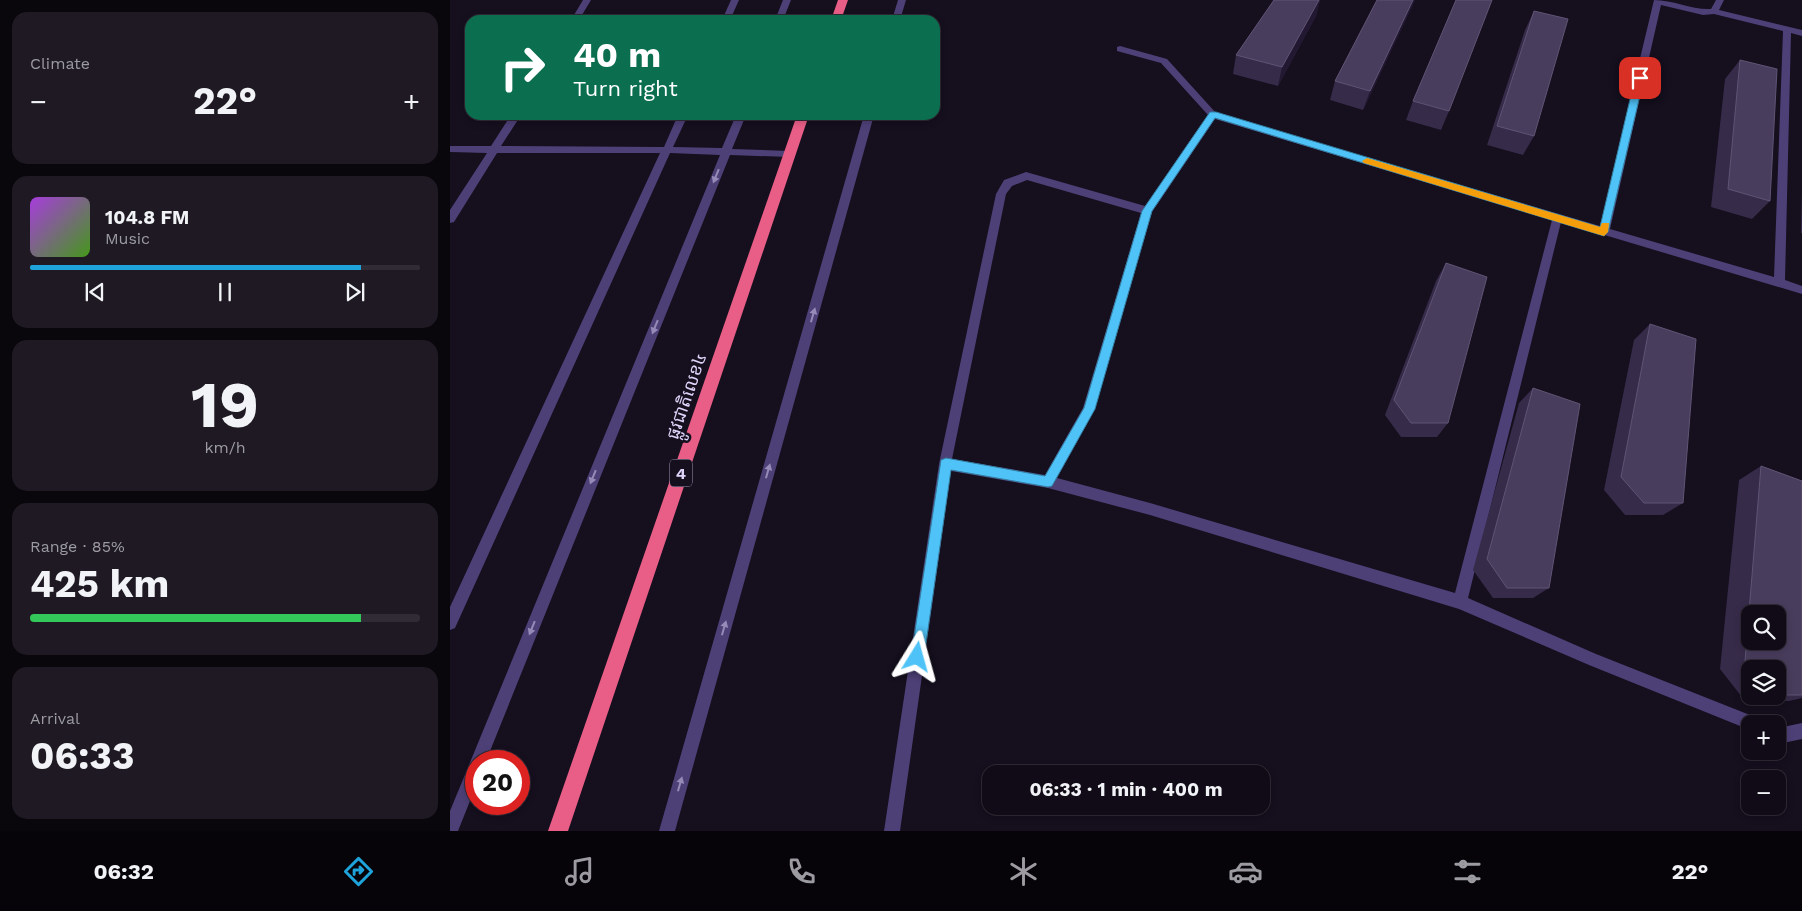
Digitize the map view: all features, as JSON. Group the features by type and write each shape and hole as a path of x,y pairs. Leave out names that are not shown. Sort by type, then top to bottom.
{"highway":[{"path":"838,15 843,0"},
{"name":"ផ្លូវជាតិលេខ៤","path":"558,831 802,120"}],"street":[{"path":"577,15 587,0"},
{"path":"728,15 735,0"},
{"path":"781,15 787,0"},
{"path":"898,15 902,0"},
{"path":"1714,11 1720,0"},
{"path":"1604,232 1658,1 1703,12 1714,11 1802,33"},
{"path":"1779,283 1787,29"},
{"path":"1120,49 1164,62 1213,114 1557,219 1802,290"},
{"path":"1048,482 1089,409 1147,211 1213,114"},
{"path":"450,219 513,120"},
{"path":"450,623 681,120"},
{"path":"482,750 739,120"},
{"path":"667,831 868,120"},
{"path":"450,149 668,150 790,154"},
{"path":"892,831 946,464 1001,194 1008,183 1026,176 1147,211"},
{"path":"1460,602 1557,219"},
{"path":"946,464 1048,482 1150,509 1460,602 1594,660 1741,718"},
{"path":"1786,734 1802,731"},
{"path":"450,831 465,794"}],"building":[{"path":"1274,0 1319,0 1282,67 1236,55"},
{"path":"1377,0 1413,0 1370,91 1335,81"},
{"path":"1456,0 1492,0 1449,111 1413,101"},
{"path":"1534,11 1568,19 1534,136 1497,126"},
{"path":"1740,60 1777,69 1770,201 1728,189"},
{"path":"1446,263 1487,277 1448,423 1411,423 1394,400"},
{"path":"1650,324 1696,339 1683,503 1644,503 1621,477"},
{"path":"1533,388 1580,404 1549,588 1507,588 1487,559"},
{"path":"1761,466 1802,481 1802,695 1786,695 1786,660 1745,660 1746,650 1786,650 1786,605 1750,605"}],"slow traffic":[{"path":"1367,161 1604,232 1605,225"}],"route":[{"path":"917,657 946,464 1048,482 1089,409 1147,211 1213,114 1604,232 1640,78"}]}
